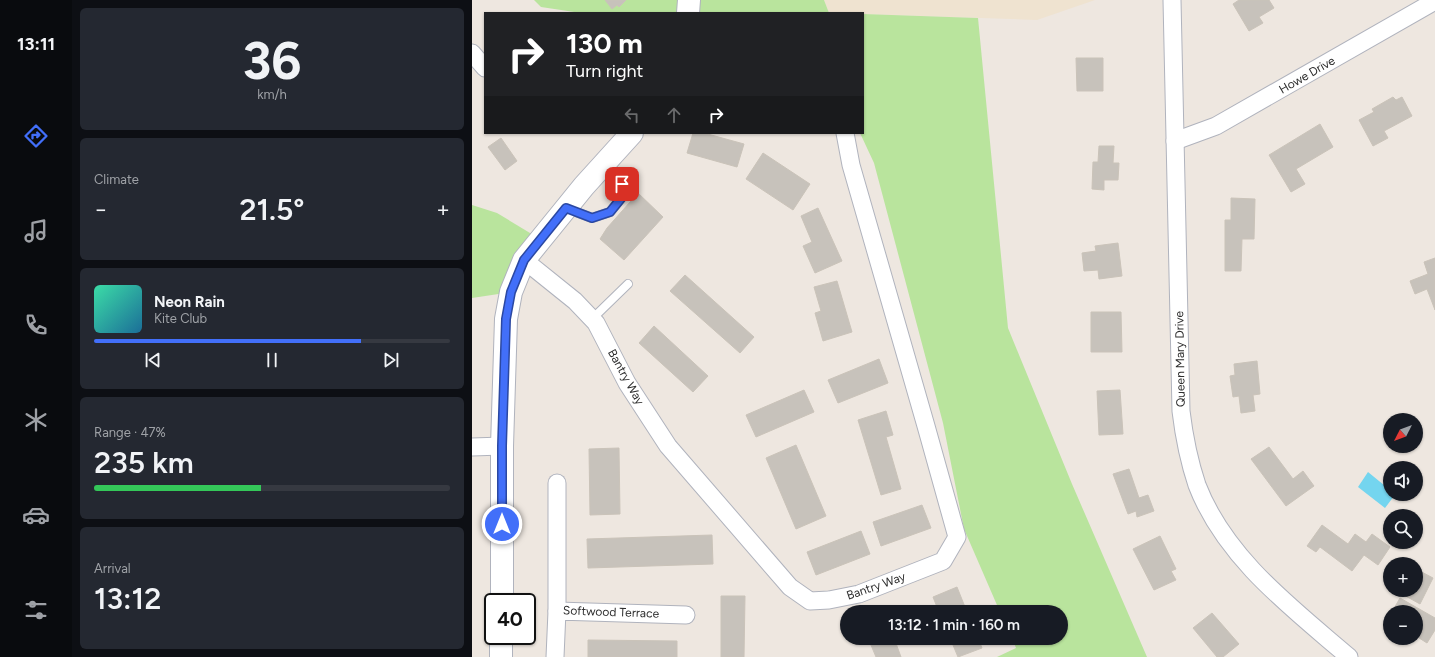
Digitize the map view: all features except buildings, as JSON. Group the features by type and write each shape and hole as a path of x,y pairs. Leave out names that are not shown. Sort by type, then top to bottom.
{"street":[{"path":"688,12 689,0"},
{"name":"Queen Mary Drive","path":"1172,0 1181,411 1194,476 1212,514 1232,545 1272,589 1349,657"},
{"name":"Howe Drive","path":"1175,141 1216,126 1435,1"},
{"path":"472,53 484,67"},
{"path":"502,593 502,446 506,319 511,292 524,260 566,208 631,134"},
{"name":"Bantry Way","path":"524,260 575,301 596,323 627,383 668,446 790,587 810,601 829,600 859,594 943,561 957,537 851,165 845,134"},
{"path":"472,447 502,446"},
{"path":"557,483 557,611"},
{"name":"Softwood Terrace","path":"555,657 557,611 686,615"},
{"path":"501,657 502,645"}],"lane":[{"path":"566,208 592,218 610,212 623,196 622,184 608,160"},
{"path":"592,319 628,284"}],"shaded area":[{"path":"824,0 1095,0 1037,20 864,14 864,12 829,12"}],"green space":[{"path":"534,0 824,0 829,12 574,12 541,7"},
{"path":"864,14 978,18 1008,328 1072,484 1147,657 997,657 1016,648 1015,645 1068,645 1068,605 997,605 964,529 943,423 874,163 860,134 864,134"},
{"path":"472,205 497,213 540,239 511,292 472,298"}],"water":[{"path":"1368,472 1383,484 1383,501 1390,501 1385,508 1358,487"}],"route":[{"path":"502,524 502,446 506,319 511,292 524,260 566,208 592,218 610,212 623,196 622,184"}]}
